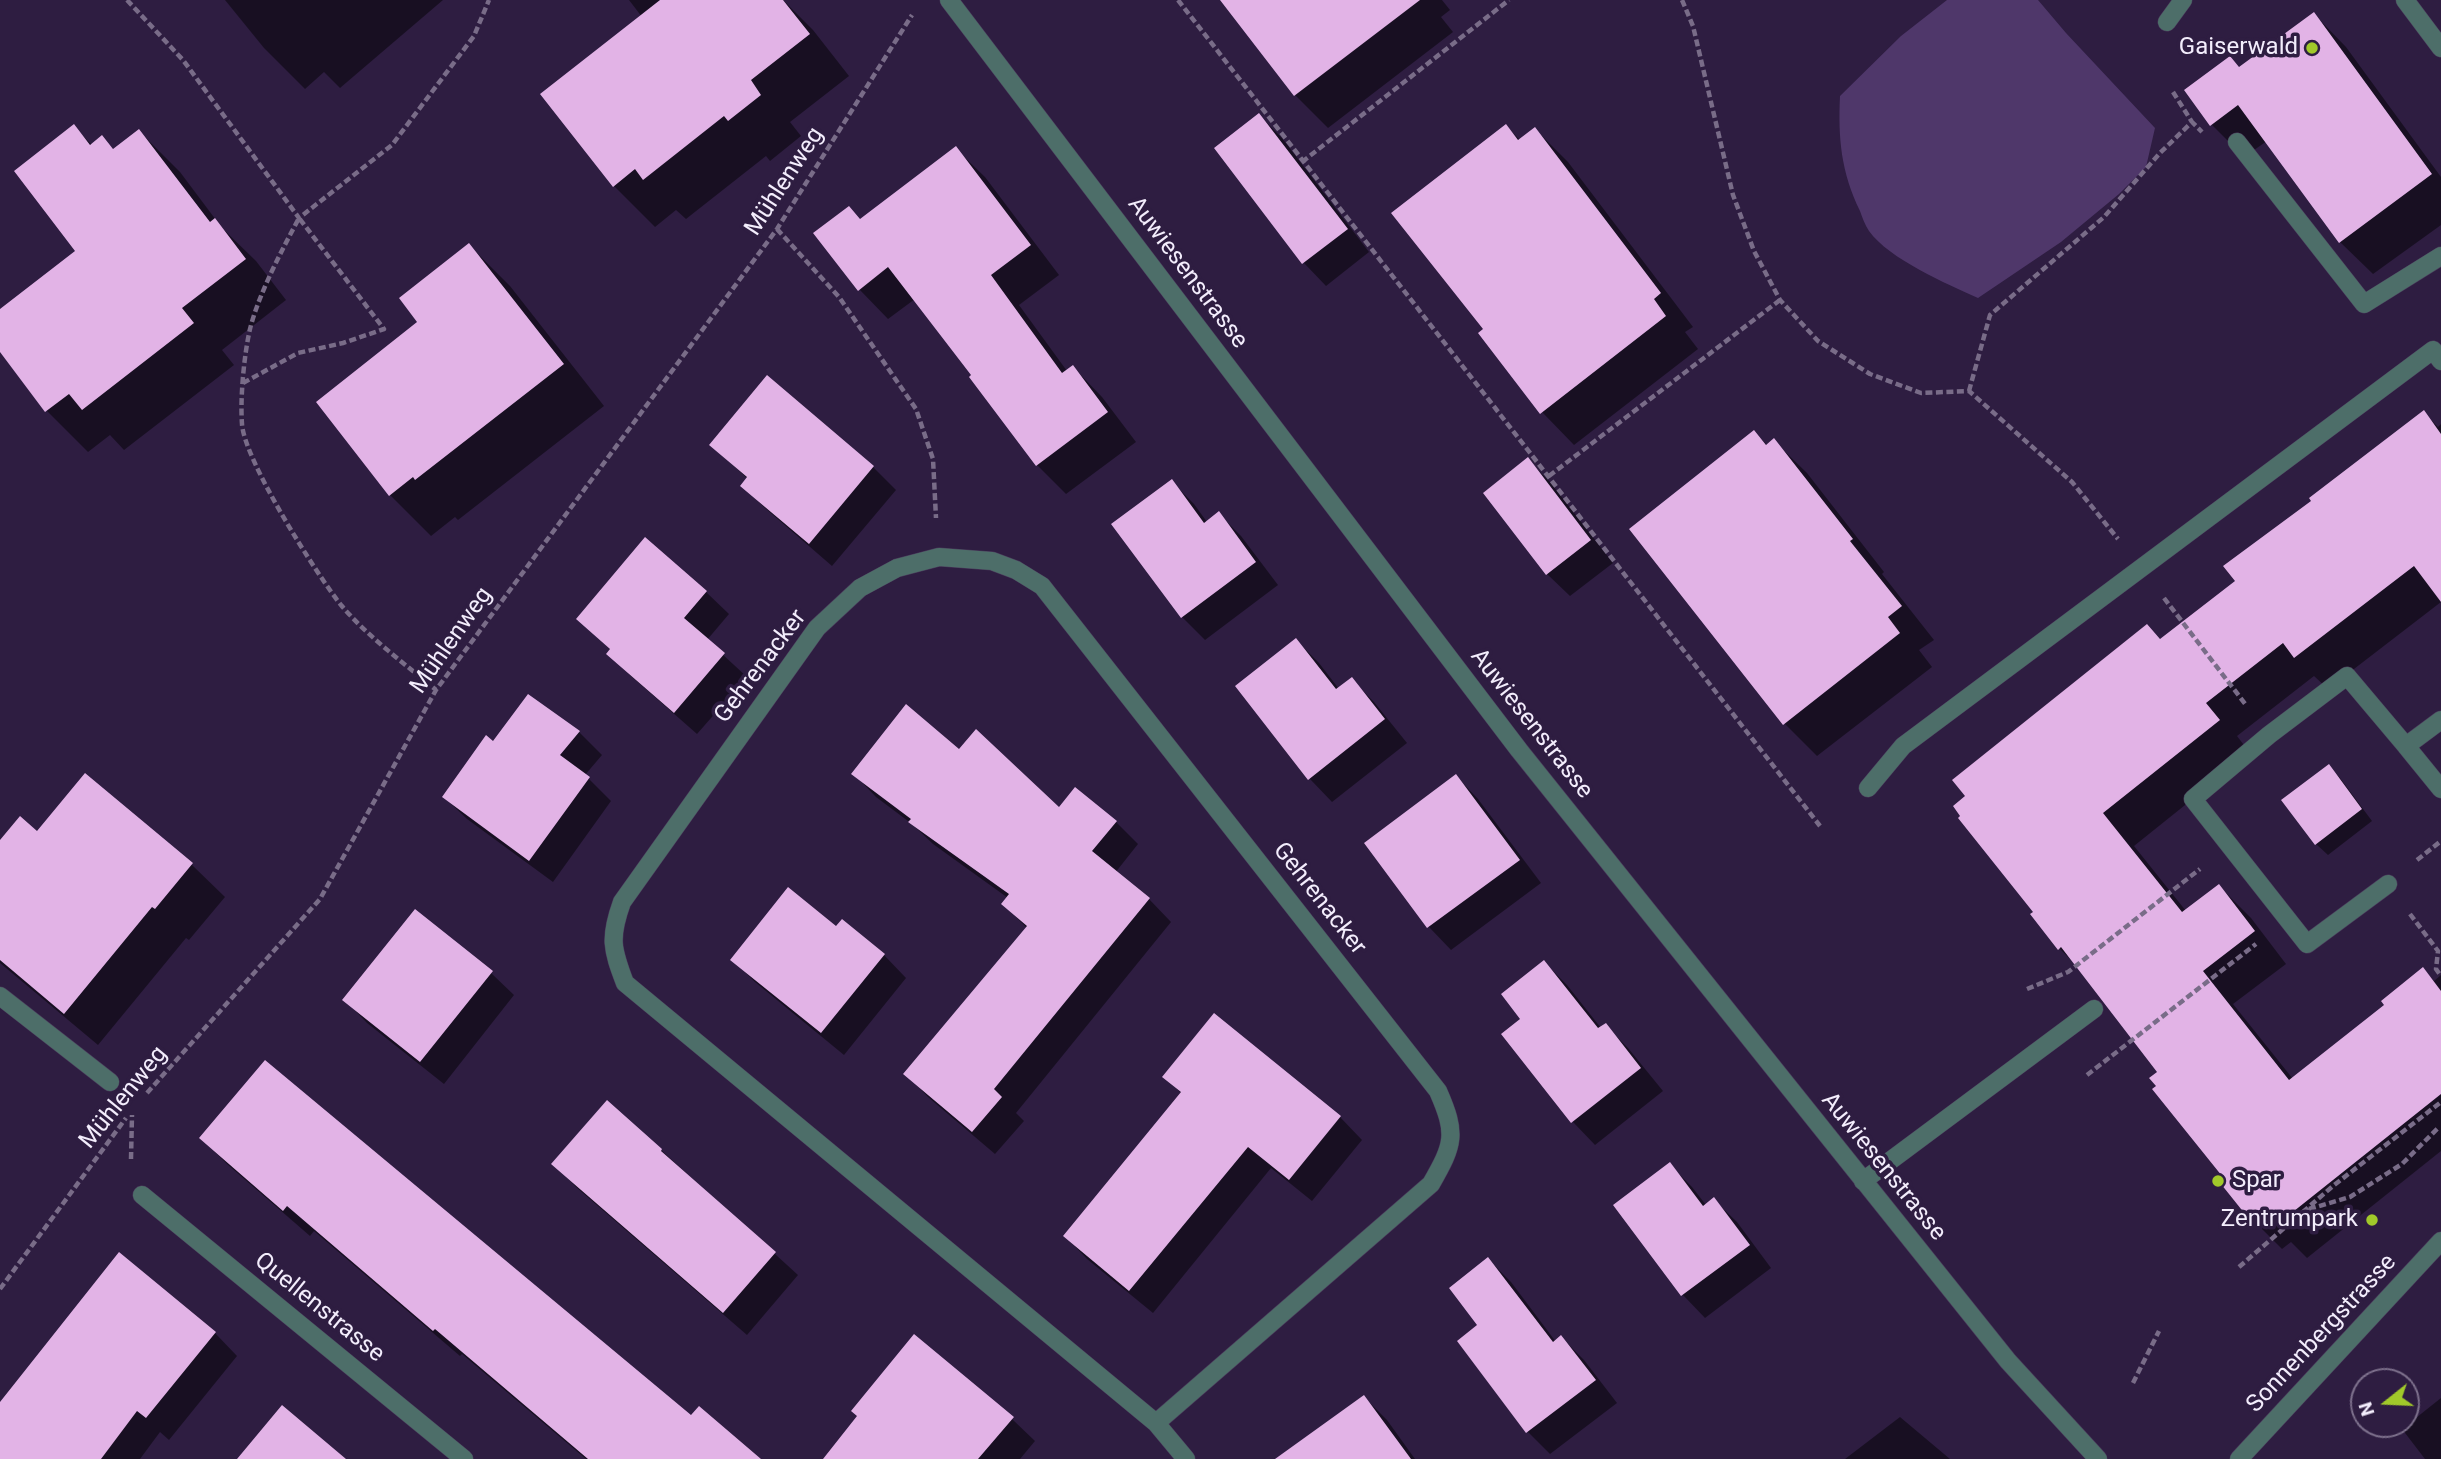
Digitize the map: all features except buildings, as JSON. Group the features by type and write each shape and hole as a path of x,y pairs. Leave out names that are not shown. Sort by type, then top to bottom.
{"street":[{"name":"Auwiesenstrasse","path":"949,0 1519,750 2008,1361 2098,1459"},
{"path":"2168,22 2183,0"},
{"path":"2405,0 2441,48"},
{"path":"2237,142 2364,304 2441,256"},
{"path":"1868,788 1903,746 2432,350 2441,361"},
{"name":"Gehrenacker","path":"1156,1423 1431,1184 1449,1152 1450,1118 1438,1091 1042,586 1016,570 992,561 939,557 897,568 860,588 817,628 622,902 613,927 614,954 625,983 1156,1423 1186,1459"},
{"path":"2388,884 2307,944 2193,799 2269,735 2347,676 2441,789"},
{"path":"2406,746 2441,720"},
{"path":"0,996 110,1082"},
{"path":"1863,1181 2094,1009"},
{"name":"Quellenstrasse","path":"142,1195 464,1459"},
{"name":"Sonnenbergstrasse","path":"2239,1459 2441,1241"}],"path":[{"path":"127,0 183,60 384,329 343,343 299,353 243,383"},
{"path":"436,690 388,650 342,605 303,547 257,467 242,427 243,383 250,329 276,260 299,218 392,145 474,36 489,0"},
{"path":"1178,0 1820,826"},
{"path":"1302,162 1509,0"},
{"path":"1682,0 1693,26 1733,195 1754,251 1780,300 1818,341 1870,374 1921,393 1969,391 2072,482 2269,735"},
{"name":"Mühlenweg","path":"0,1289 132,1109 320,899 436,690 777,229 915,10"},
{"path":"2173,92 2192,122 2215,143 2237,142"},
{"path":"1969,391 1990,315 2104,218 2160,153 2192,122"},
{"path":"777,229 839,297 916,409 933,459 939,557"},
{"path":"1549,477 1780,300"},
{"path":"2027,989 2068,972 2230,846"},
{"path":"2087,1075 2288,920"},
{"path":"2441,951 2438,951 2436,970 2441,976"},
{"path":"110,1082 132,1109 130,1170 142,1195"},
{"path":"2239,1267 2305,1210 2441,1102"},
{"path":"2305,1210 2350,1197 2402,1164 2438,1128"},
{"path":"2133,1383 2159,1331"}],"shaded area":[{"path":"1947,0 2038,0 2155,128 2146,167 2119,194 2061,242 1978,298 1904,261 1869,231 1849,182 1840,141 1840,96 1901,36"}],"place":[{"name":"Gaiserwald","path":"2312,48"},
{"name":"Spar","path":"2218,1181"},
{"name":"Zentrumpark","path":"2372,1220"}]}
